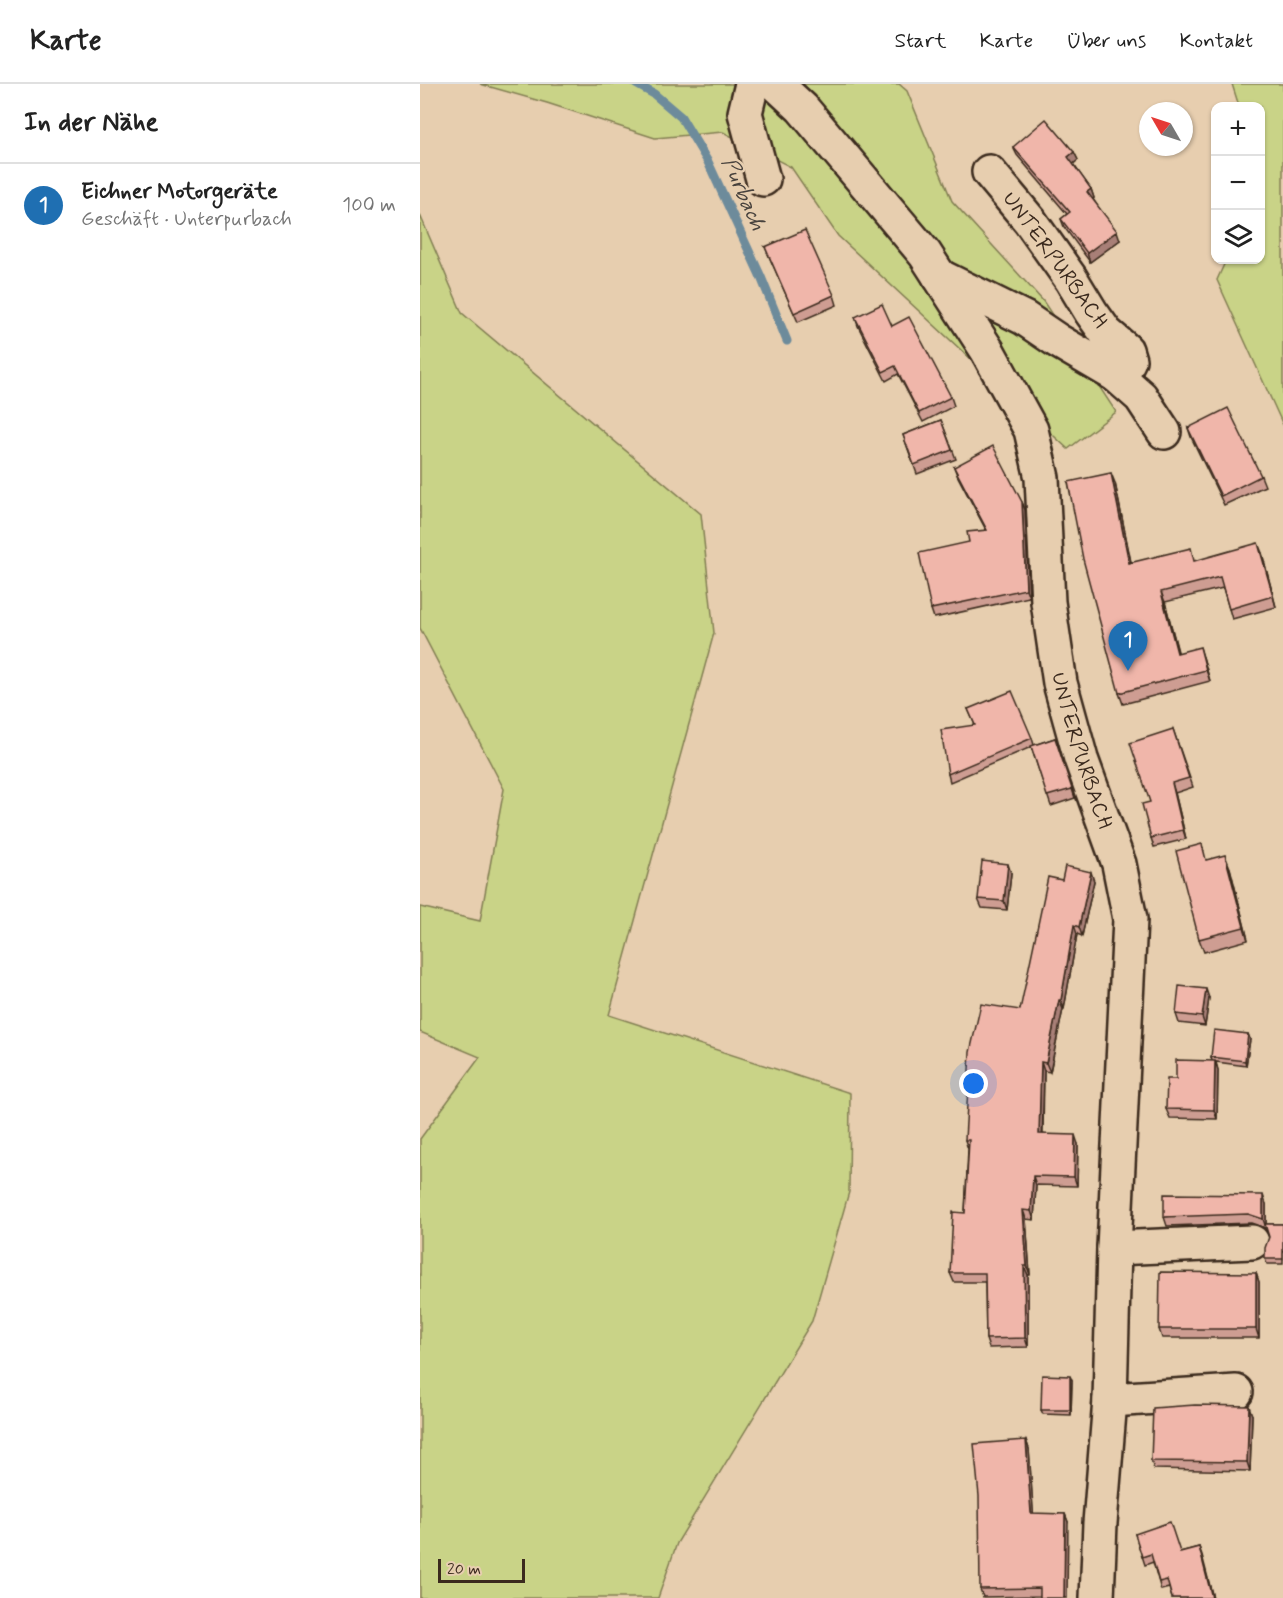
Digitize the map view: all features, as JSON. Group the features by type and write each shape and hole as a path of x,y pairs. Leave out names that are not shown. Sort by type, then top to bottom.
{"street":[{"path":"752,84 746,113 764,179"},
{"path":"776,84 802,108 931,265"},
{"name":"UNTERPURBACH","path":"989,172 1030,221 1106,333 1126,350 1129,360 1124,370 1116,375"},
{"name":"UNTERPURBACH","path":"931,265 1024,318 1116,375 1141,396 1164,432"},
{"name":"UNTERPURBACH","path":"931,265 987,350 1031,430 1042,478 1048,602 1060,683 1081,759 1119,864 1130,919 1114,1248 1110,1400 1096,1598"},
{"path":"1114,1248 1252,1242"},
{"path":"1110,1400 1236,1392"}],"green space":[{"path":"480,84 899,84 907,91 952,201 1043,301 1116,412 1068,449 838,236 791,167 723,132 655,138"},
{"path":"1232,84 1283,84 1283,425 1217,280 1224,264 1265,264 1265,102 1238,102"},
{"path":"420,215 462,313 701,514 714,633 609,1015 850,1093 849,1192 812,1321 677,1543 658,1598 420,1598 420,1139 480,1057 420,1032 420,907 480,921 504,789 420,628"}],"building":[{"path":"1046,119 1074,152 1068,157 1091,189 1087,192 1117,231 1087,253 1061,219 1070,212 1013,147"},
{"path":"805,230 834,295 794,313 765,247"},
{"path":"882,304 892,326 909,317 951,397 919,413 895,366 883,372 855,317"},
{"path":"1228,408 1261,476 1221,496 1188,428"},
{"path":"941,420 952,450 914,465 903,435"},
{"path":"993,446 1022,502 1026,589 931,609 919,553 969,542 967,532 987,530 954,467"},
{"path":"1111,473 1129,563 1191,548 1194,561 1258,543 1273,596 1229,609 1220,577 1161,592 1177,653 1200,647 1206,670 1119,693 1083,559 1068,482"},
{"path":"1012,691 1032,738 948,774 941,730 975,725 968,709"},
{"path":"1173,729 1189,778 1172,783 1183,830 1151,838 1142,804 1150,802 1130,743"},
{"path":"1055,738 1072,789 1047,796 1031,746"},
{"path":"1202,844 1206,860 1225,855 1244,927 1199,939 1176,851"},
{"path":"982,861 1008,864 1004,901 978,899"},
{"path":"1065,866 1091,872 1079,927 1074,925 1061,1000 1059,1000 1046,1063 1041,1062 1039,1134 1075,1135 1074,1177 1033,1176 1031,1211 1023,1210 1027,1266 1024,1266 1025,1338 986,1339 985,1273 950,1273 953,1212 965,1213 969,1140 965,1140 970,1052 981,1004 1020,1010 1048,877 1062,880"},
{"path":"1179,986 1206,989 1202,1017 1176,1014"},
{"path":"1214,1030 1248,1034 1245,1061 1211,1057"},
{"path":"1176,1060 1215,1061 1214,1110 1166,1109 1167,1079 1176,1079"},
{"path":"1164,1194 1263,1195 1263,1219 1248,1214 1164,1217"},
{"path":"1265,1224 1283,1224 1283,1259 1265,1259 1265,1248 1269,1237"},
{"path":"1160,1272 1256,1273 1256,1329 1159,1329"},
{"path":"1042,1375 1070,1376 1070,1410 1041,1410"},
{"path":"1195,1405 1249,1406 1247,1462 1151,1461 1153,1408"},
{"path":"1026,1440 1031,1513 1065,1514 1064,1598 1040,1598 1040,1588 980,1589 979,1496 974,1444"},
{"path":"1170,1522 1180,1552 1199,1547 1212,1598 1172,1598 1167,1580 1159,1582 1151,1554 1142,1557 1135,1534"}],"waterway":[{"name":"Purbach","path":"636,84 654,94 681,117 708,162 761,277 787,341"}],"place":[{"name":"Eichner Motorgeräte","path":"1128,671"}]}
